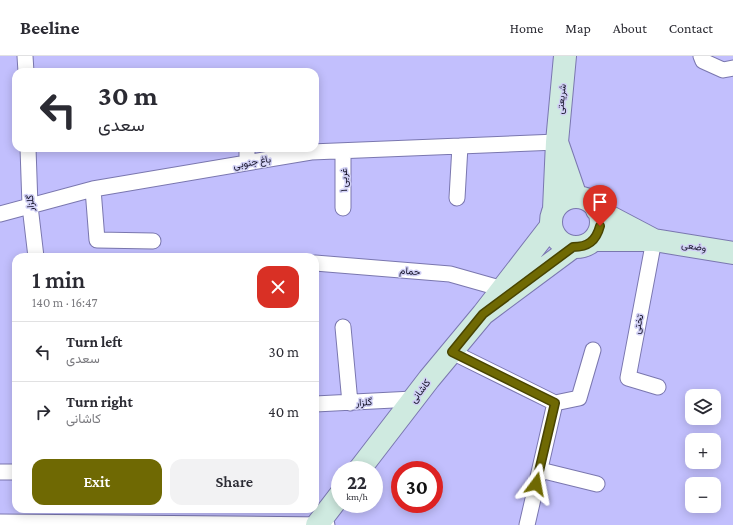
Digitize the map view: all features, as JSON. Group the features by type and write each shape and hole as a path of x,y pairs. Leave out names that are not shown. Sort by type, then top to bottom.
{"street":[{"path":"25,56 26,68"},
{"name":"شریعتی","path":"553,218 564,56"},
{"path":"701,56 703,61 724,70 733,68"},
{"path":"557,142 576,197"},
{"name":"باغ جنوبی","path":"319,152 557,142"},
{"path":"457,198 460,146"},
{"name":"۱ غربی","path":"343,151 343,208"},
{"name":"گلزار","path":"28,152 30,206 36,253"},
{"path":"246,152 247,163"},
{"name":"باغ جنوبی","path":"0,214 92,189 311,152"},
{"path":"92,189 97,240 153,241"},
{"path":"483,314 503,289 553,218 560,203 576,197 584,199 592,204 597,210 600,218 600,226 594,240 581,247 573,247 559,241 554,234 553,218"},
{"path":"597,210 654,240"},
{"path":"594,240 654,240"},
{"name":"وضعی","path":"654,240 733,253"},
{"name":"تختی","path":"654,240 628,378 658,387"},
{"path":"483,314 573,247"},
{"name":"حمام","path":"319,263 450,274 503,289"},
{"name":"کاشانی","path":"366,461 413,399 483,314"},
{"path":"343,327 350,403"},
{"path":"452,352 555,403 579,398 593,350"},
{"name":"گلزار","path":"319,404 413,399"},
{"path":"527,525 555,403"},
{"path":"540,470 597,484"},
{"path":"0,472 12,472"},
{"path":"0,522 67,524 322,525 331,510"}],"route":[{"path":"536,484 555,403 452,352 483,314 573,247 581,247 594,240 600,226"}]}
